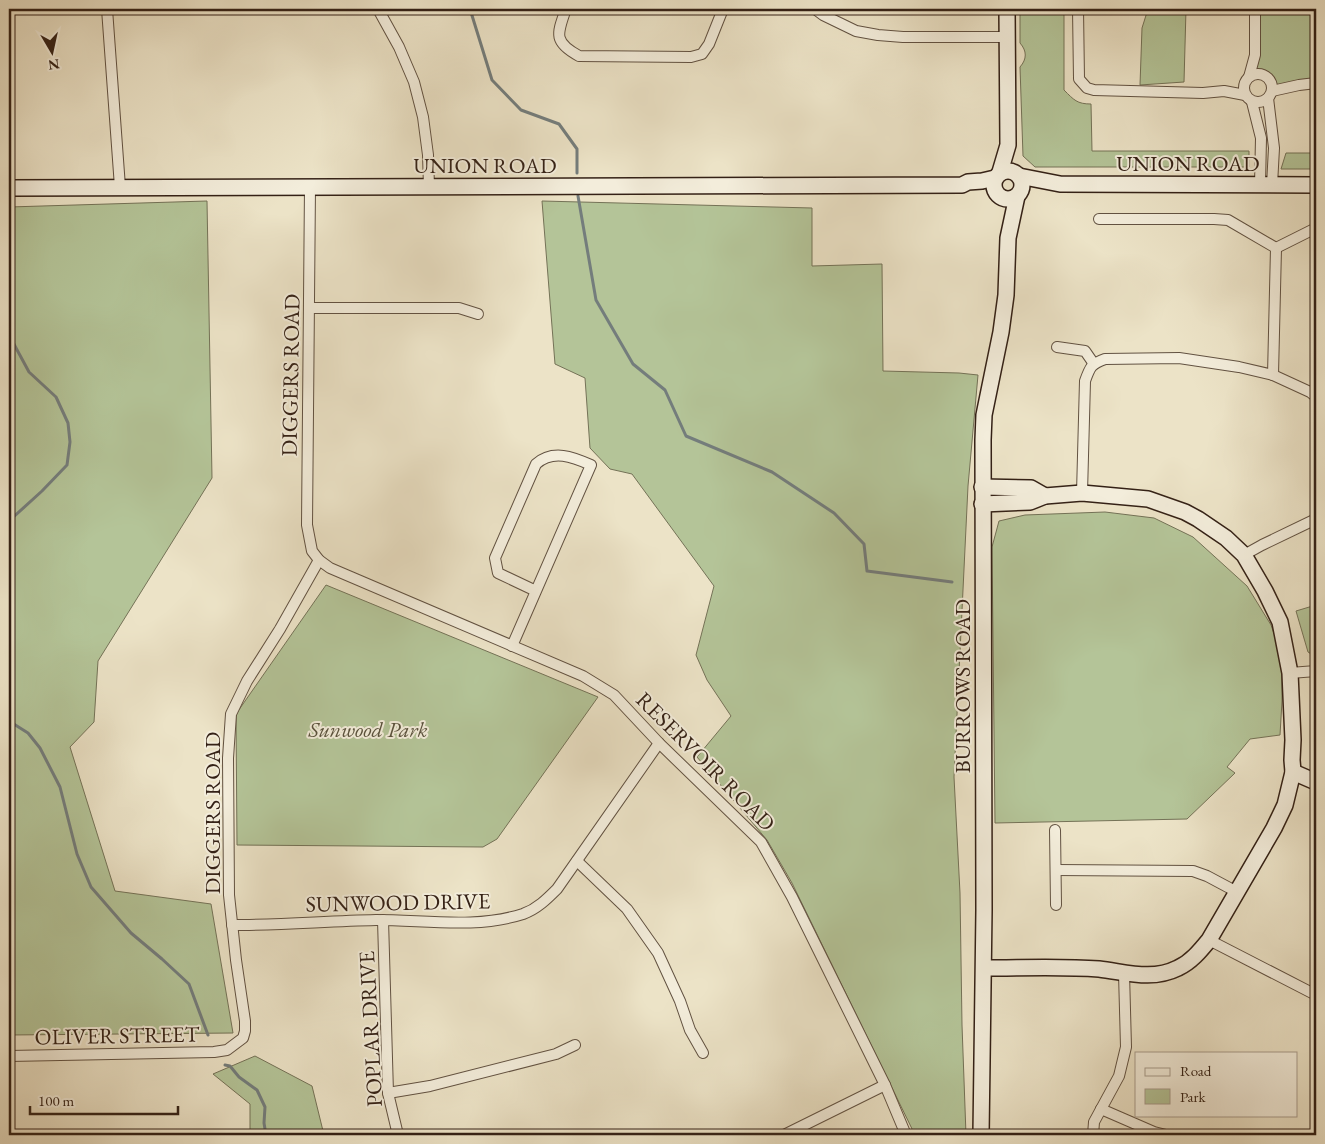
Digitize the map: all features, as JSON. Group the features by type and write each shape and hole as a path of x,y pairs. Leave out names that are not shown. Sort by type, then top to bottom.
{"main road":[{"name":"BURROWS ROAD","path":"981,1135 984,968 982,487 984,415 1006,294 1008,238 1004,181 1008,144 1007,9"},
{"name":"UNION ROAD","path":"9,188 962,185 968,190 1004,181 1060,184 1316,184"},
{"name":"UNION ROAD","path":"1004,181 1009,199 1018,194 1060,184"},
{"name":"BURROWS ROAD","path":"1008,238 1018,194"},
{"path":"982,487 1031,488 1045,496"},
{"path":"982,504 1030,502 1045,496 1082,494 1148,498 1185,512 1226,538 1244,555 1280,622 1290,674 1293,740 1293,772 1285,805 1274,828 1209,940 1196,956 1177,969 1150,975 1136,975 1099,969 984,968"},
{"path":"1293,772 1316,782"}],"street":[{"path":"107,9 120,187"},
{"path":"378,9 414,82 423,117 428,155 429,187"},
{"path":"566,9 559,28 560,40 568,50 579,56 691,57 702,54 709,44 723,9"},
{"path":"815,9 823,15 856,31 878,35 903,37 1007,37"},
{"path":"1078,9 1079,79 1087,88 1094,90 1203,93 1224,91 1261,102 1270,95 1300,84"},
{"path":"1255,9 1255,55 1243,91 1248,98 1261,138 1266,185"},
{"path":"1255,55 1272,84 1270,95 1274,148 1266,185"},
{"path":"1224,91 1259,74 1267,78 1300,84 1316,83"},
{"name":"DIGGERS ROAD","path":"310,187 307,525 312,551 330,568"},
{"path":"1099,219 1228,220 1276,248"},
{"path":"1276,248 1316,228"},
{"path":"1274,375 1276,248"},
{"path":"309,308 459,308 478,314"},
{"path":"1057,347 1085,350 1094,364"},
{"path":"1082,494 1085,381 1089,370 1094,364 1105,359 1179,358 1239,367 1274,375 1310,392 1316,397"},
{"path":"512,646 591,465 569,456 542,458 536,464 495,558 498,573 536,591"},
{"path":"1244,555 1316,519"},
{"name":"DIGGERS ROAD","path":"227,1050 243,1038 246,1031 232,925 229,873 228,758 231,714 247,681 320,560"},
{"name":"RESERVOIR ROAD","path":"330,568 583,676 614,695 659,743 761,842 792,897 885,1085 906,1135"},
{"path":"1290,674 1316,671"},
{"name":"SUNWOOD DRIVE","path":"232,925 341,920 455,923 498,920 525,913 542,904 557,889 659,743"},
{"path":"1054,830 1056,905"},
{"path":"577,861 627,909 658,953 680,1001 690,1030 703,1053"},
{"path":"1056,870 1193,871 1207,876 1237,892"},
{"name":"POPLAR DRIVE","path":"383,920 388,1093 398,1135"},
{"path":"1209,940 1316,995"},
{"path":"1093,1135 1094,1122 1118,1076 1126,1047 1124,973"},
{"path":"388,1093 430,1086 556,1054 575,1045"},
{"name":"OLIVER STREET","path":"9,1056 214,1052 227,1050"},
{"path":"784,1135 885,1085"},
{"path":"1101,1109 1154,1132 1166,1135"}],"green space":[{"path":"1020,9 1064,9 1064,90 1076,101 1091,104 1092,151 1249,151 1249,167 1035,167 1023,156 1020,67 1025,55 1020,43"},
{"path":"1148,9 1186,9 1184,82 1140,85 1142,28"},
{"path":"1255,9 1316,9 1316,84 1277,86 1258,73 1255,65"},
{"path":"1286,153 1316,153 1316,169 1281,169"},
{"path":"207,201 212,478 98,661 94,722 70,747 115,891 211,904 233,1033 9,1035 9,207"},
{"path":"542,201 812,208 812,266 882,264 883,371 978,375 968,486 954,777 960,893 966,1135 915,1135 792,883 767,840 697,757 731,716 707,680 696,655 714,586 632,474 610,469 590,448 585,378 555,364"},
{"path":"1105,512 1154,518 1193,537 1247,586 1271,625 1278,645 1282,668 1280,735 1250,739 1227,767 1235,773 1187,819 995,823 992,547 999,521 1025,515"},
{"name":"Sunwood Park","path":"326,585 598,697 497,839 483,847 237,845 236,714"},
{"path":"1316,605 1316,657 1308,652 1296,611"},
{"path":"255,1056 312,1086 324,1135 250,1135 250,1104 213,1074"}],"waterway":[{"path":"470,9 492,80 521,110 559,124 577,149 577,173"},
{"path":"578,196 596,300 633,364 665,390 686,436 772,472 834,513 864,544 867,571 952,582"},
{"path":"9,335 29,372 56,397 68,423 70,442 67,465 9,521"},
{"path":"9,721 28,733 40,748 60,787 77,854 91,887 131,933 189,984 208,1035"},
{"path":"225,1065 230,1066 239,1077 257,1090 265,1107 264,1123 266,1135"}]}
